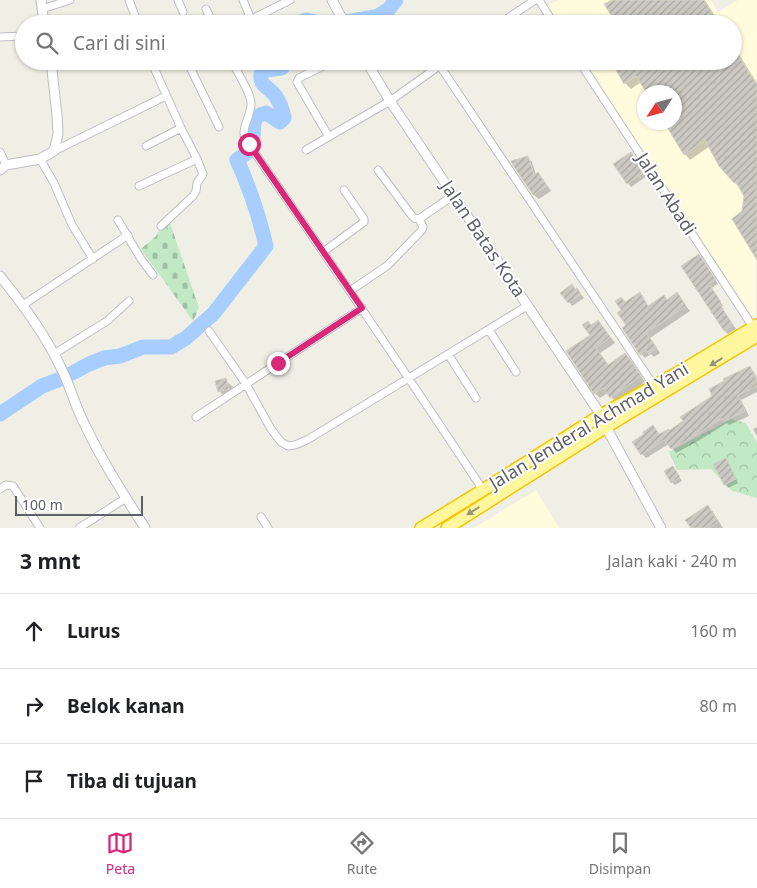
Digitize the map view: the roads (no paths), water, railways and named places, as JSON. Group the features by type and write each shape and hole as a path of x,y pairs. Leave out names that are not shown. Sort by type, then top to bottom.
{"highway":[{"name":"Jalan Jenderal Achmad Yani","path":"421,528 601,415 756,330"},
{"name":"Jalan Jenderal Achmad Yani","path":"446,528 756,330"},
{"path":"513,471 520,482"}],"street":[{"path":"42,5 70,0"},
{"path":"129,0 135,15"},
{"path":"178,0 183,12"},
{"path":"243,0 249,15"},
{"path":"332,0 341,15"},
{"path":"512,15 535,0"},
{"path":"539,0 548,15"},
{"path":"262,15 286,1"},
{"path":"206,9 209,15"},
{"path":"0,37 15,36"},
{"path":"52,70 58,134 54,151"},
{"path":"157,70 166,96 203,174 197,183 193,196 161,226"},
{"path":"191,70 219,127"},
{"path":"236,70 251,103 244,134 245,139 362,308 483,490"},
{"path":"315,70 299,78 297,82 329,137"},
{"name":"Jalan Batas Kota","path":"371,70 390,101 601,415"},
{"path":"306,150 390,101 434,70"},
{"path":"447,70 654,386"},
{"name":"Jalan Abadi","path":"585,70 756,330"},
{"path":"0,152 3,168 40,159 166,96"},
{"path":"146,146 181,128"},
{"path":"40,159 54,183 72,225 93,259"},
{"path":"139,186 197,159"},
{"path":"378,170 408,212 414,218 419,219"},
{"path":"323,252 364,222 364,219 344,190"},
{"path":"419,219 454,195"},
{"path":"350,291 388,265 420,232 422,227 419,219"},
{"path":"118,220 153,275"},
{"path":"23,305 128,235"},
{"path":"0,276 23,305 54,354 64,373 84,425 145,528"},
{"path":"54,354 107,321 129,301"},
{"path":"209,331 246,384 271,429 281,442 288,446 307,440 527,306"},
{"path":"196,417 362,308"},
{"path":"489,330 516,372"},
{"path":"448,354 476,398"},
{"path":"606,427 661,528"},
{"path":"0,489 6,485 13,486 40,528"},
{"path":"79,528 126,498"},
{"path":"261,517 268,528"}],"waterway":[{"path":"380,15 389,9 396,0"},
{"path":"0,414 42,386 63,378 89,364 104,358 120,356 143,347 171,347 186,338 214,313 266,246 254,202 237,160 247,153 252,144 256,118 266,113 280,122 284,118 278,99 261,81 261,74 266,70"}]}
